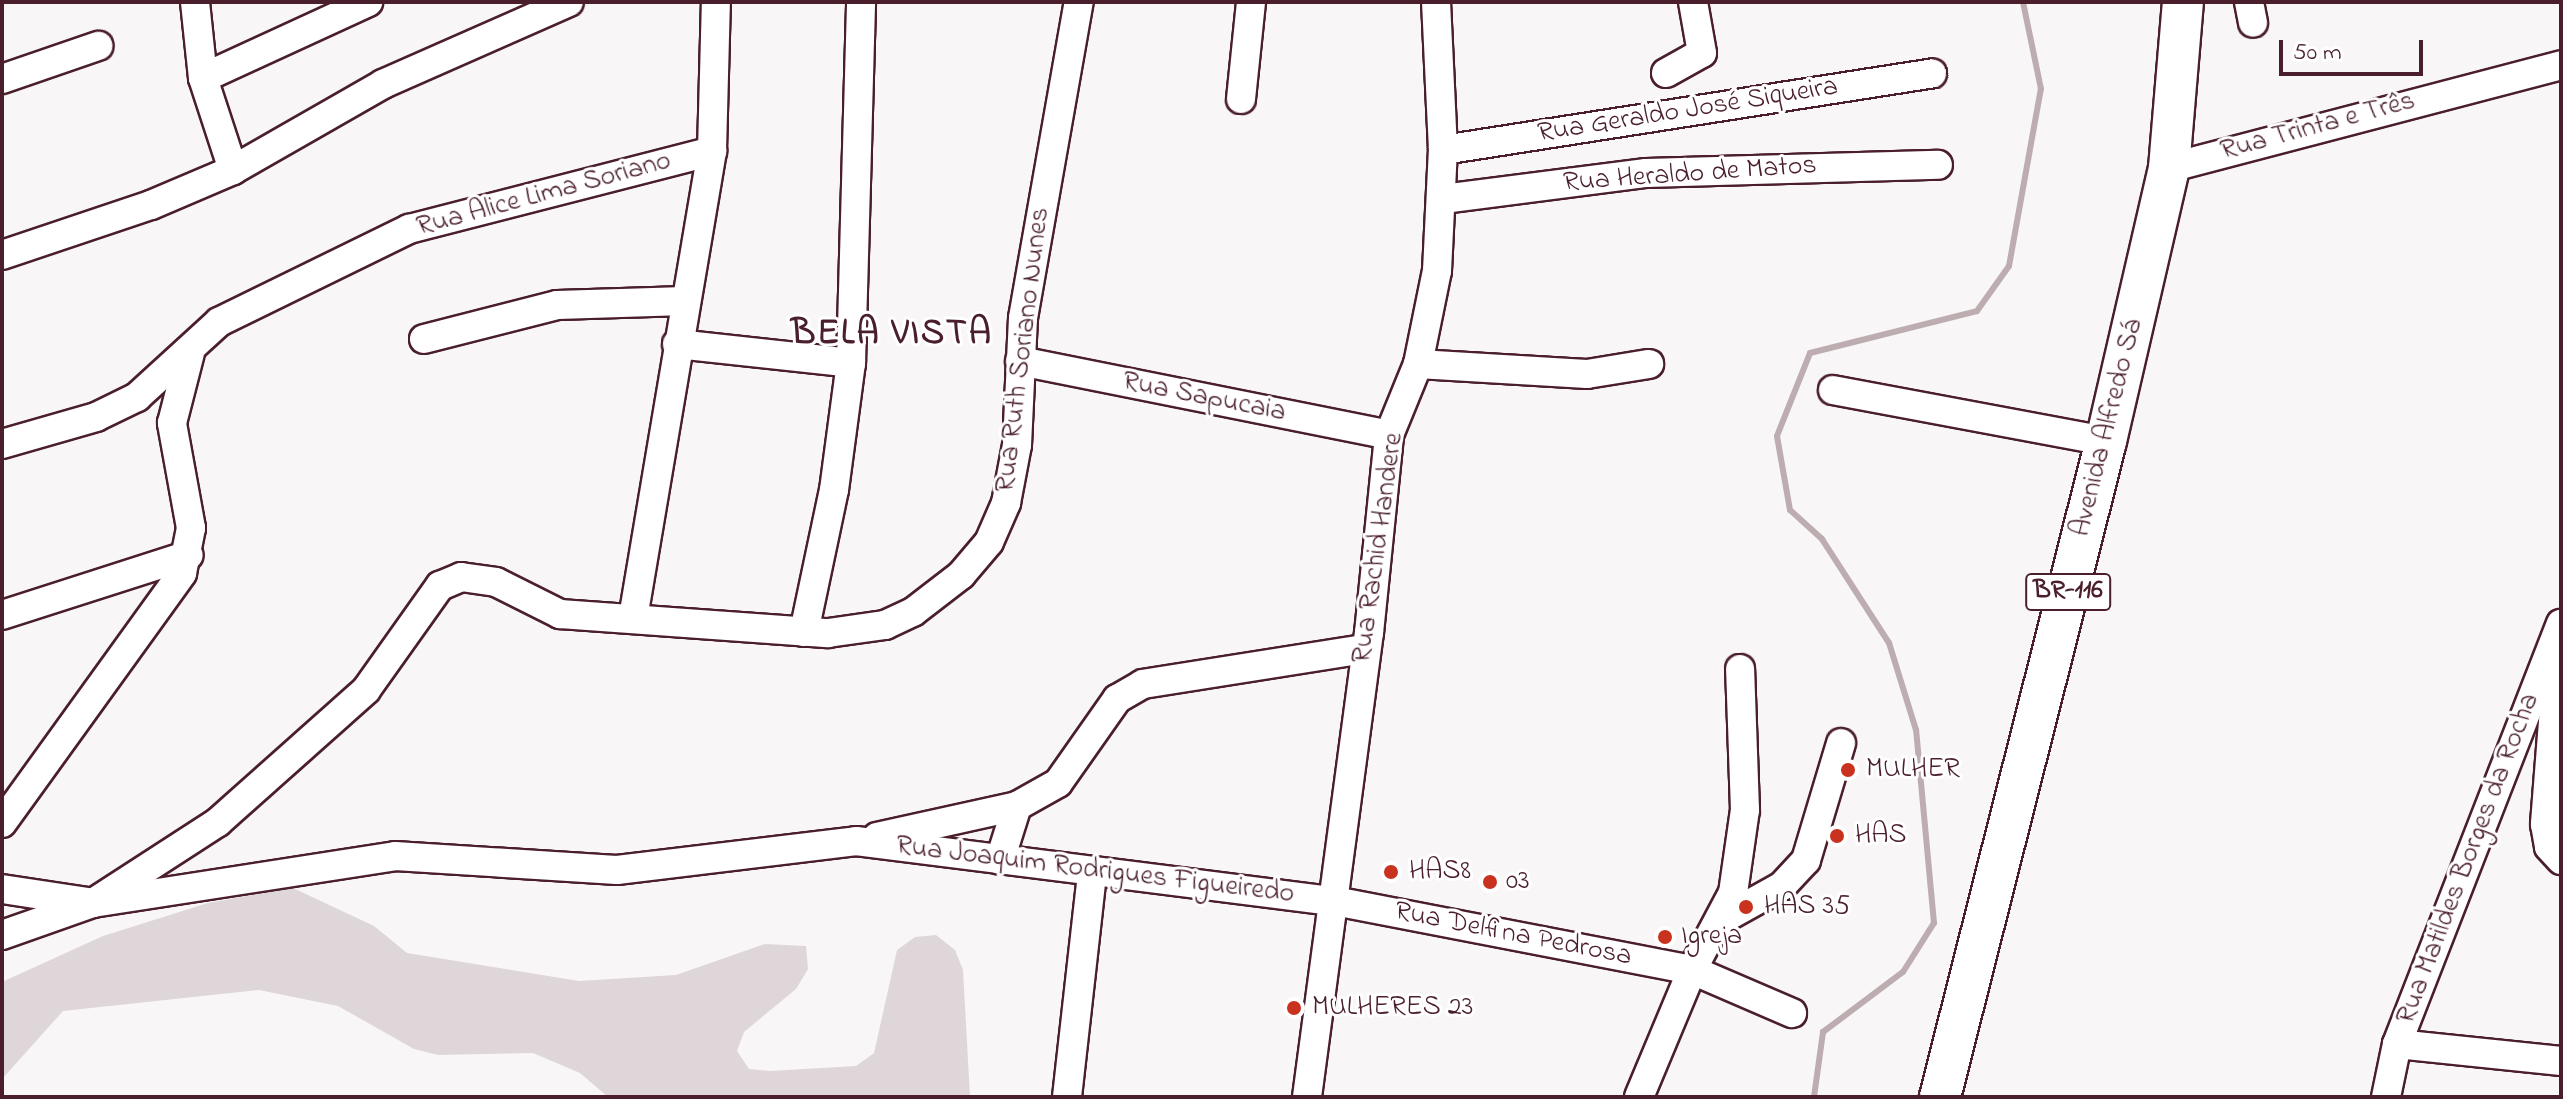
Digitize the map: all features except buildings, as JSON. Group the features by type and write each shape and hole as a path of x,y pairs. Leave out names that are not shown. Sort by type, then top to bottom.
{"highway":[{"name":"Avenida Alfredo Sá","path":"2167,2 2177,82"},
{"name":"Avenida Alfredo Sá","path":"1940,1097 2106,441 2169,168 2183,2"}],"street":[{"path":"195,2 203,78 233,170"},
{"path":"203,78 368,2"},
{"path":"2,255 151,205 233,170 383,84 518,13 569,2"},
{"path":"633,618 712,151 716,2"},
{"path":"804,632 834,490 851,363 861,2"},
{"name":"Rua Ruth Soriano Nunes","path":"2,935 93,903 218,822 355,700 389,665 440,586 479,576 560,614 804,632 859,631 913,612 961,575 989,542 1006,503 1017,445 1020,361 1079,2"},
{"path":"1241,99 1251,2"},
{"name":"Rua Rachid Handere","path":"1307,1097 1334,901 1389,435 1418,364 1443,199 1436,2"},
{"path":"1666,73 1702,53 1694,2"},
{"path":"2,79 98,46"},
{"name":"Rua Trinta e Três","path":"2169,168 2561,65"},
{"name":"Rua Geraldo José Siqueira","path":"1443,150 1932,73"},
{"name":"Rua Alice Lima Soriano","path":"2,444 96,417 137,397 193,344 259,300 409,229 712,151"},
{"name":"Rua Heraldo de Matos","path":"1443,199 1646,173 1938,165"},
{"path":"424,339 557,305 685,301"},
{"path":"2,823 170,597 189,555 172,423 193,344"},
{"path":"677,344 851,363"},
{"name":"Rua Sapucaia","path":"1020,361 1389,435"},
{"path":"1418,364 1543,374 1649,364"},
{"path":"1833,390 2106,441"},
{"path":"2,615 189,555"},
{"path":"2561,624 2545,824 2549,847 2561,860"},
{"name":"Rua Matildes Borges da Rocha","path":"2386,1097 2397,1044 2561,624"},
{"name":"Rua Joaquim Rodrigues Figueiredo","path":"93,903 395,856 617,870 856,841 1017,806 1058,783 1117,699 1143,684 1365,649"},
{"path":"1639,1097 1692,970 1733,893 1744,822 1740,669"},
{"path":"1721,920 1782,886 1806,860 1841,743"},
{"path":"1000,860 1017,806"},
{"name":"Rua Joaquim Rodrigues Figueiredo","path":"856,841 1092,874 1334,901"},
{"path":"1067,1097 1092,874"},
{"path":"2,889 93,903"},
{"name":"Rua Delfina Pedrosa","path":"1334,901 1692,970 1792,1013"},
{"path":"2397,1044 2561,1061"}],"shaded area":[{"path":"293,888 374,926 407,953 579,981 676,975 765,944 806,946 808,969 796,989 744,1032 737,1051 749,1069 770,1071 856,1066 874,1053 897,950 915,937 936,935 955,950 963,970 970,1097 608,1097 580,1073 533,1053 438,1055 414,1049 338,1006 259,990 63,1011 2,1079 2,982 103,936 208,903"}],"waterway":[{"path":"1814,1097 1823,1032 1903,972 1934,923 1916,730 1889,643 1822,539 1790,510 1777,436 1810,353 1977,311 2009,266 2041,89 2023,2"}],"place":[{"name":"MULHER","path":"1848,770"},
{"name":"HAS","path":"1837,836"},
{"name":"HAS8","path":"1391,872"},
{"name":"03","path":"1490,882"},
{"name":"HAS 35","path":"1746,907"},
{"name":"Igreja","path":"1665,937"},
{"name":"MULHERES 23","path":"1294,1008"}],"district":[{"name":"BELA VISTA","path":"892,335"}]}
